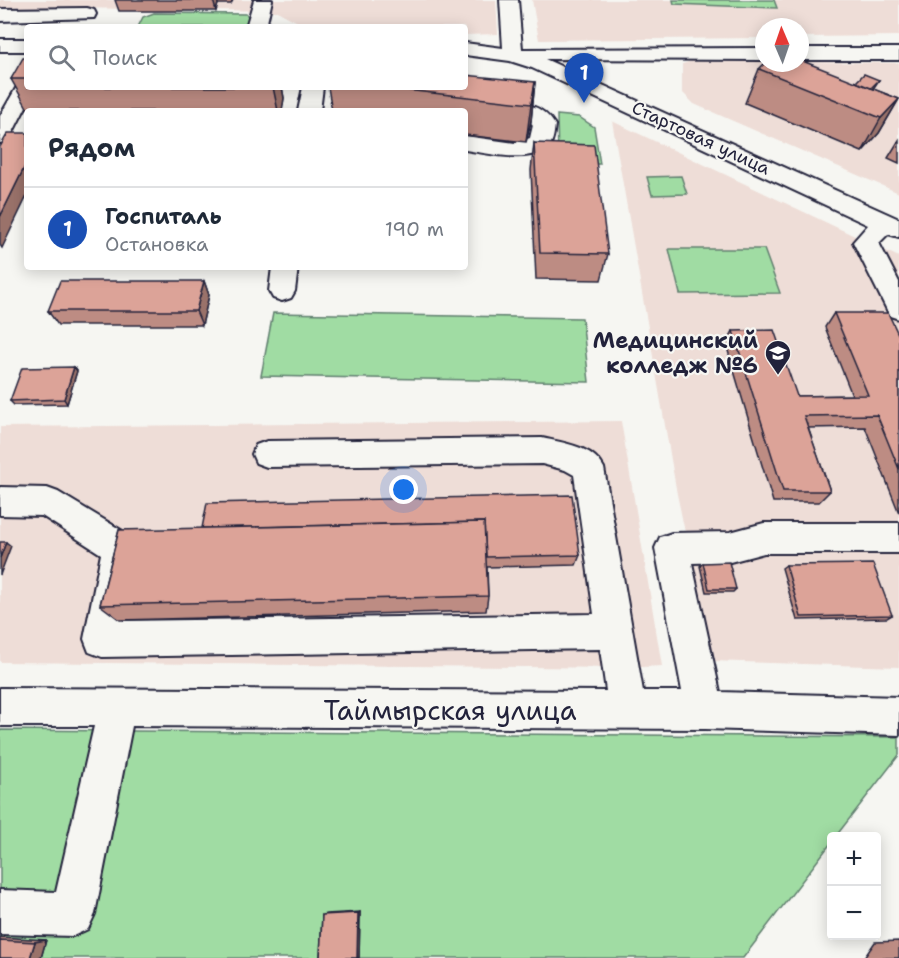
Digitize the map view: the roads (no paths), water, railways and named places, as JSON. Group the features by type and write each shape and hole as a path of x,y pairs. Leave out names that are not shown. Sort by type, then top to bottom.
{"street":[{"path":"257,24 263,0"},
{"path":"509,0 513,55 557,53 755,54"},
{"path":"0,15 88,14"},
{"path":"0,45 24,45"},
{"name":"Стартовая улица","path":"468,49 513,55 547,67 892,226"},
{"path":"809,54 897,57"},
{"path":"21,83 2,133 24,129"},
{"path":"310,108 312,90"},
{"path":"468,143 530,149 541,141 544,125 536,114 527,110 470,103"},
{"path":"892,226 866,242 899,309"},
{"path":"267,454 542,451 573,459 588,468 628,711"},
{"path":"0,501 47,502 118,547 102,639 615,631"},
{"path":"705,710 672,548 730,547 764,538 899,538"},
{"name":"Таймырская улица","path":"0,707 705,710 899,716"},
{"path":"0,912 73,914 117,709"}],"place":[{"name":"Госпиталь","path":"584,103"},
{"name":"Медицинский колледж №6","path":"778,376"}]}
